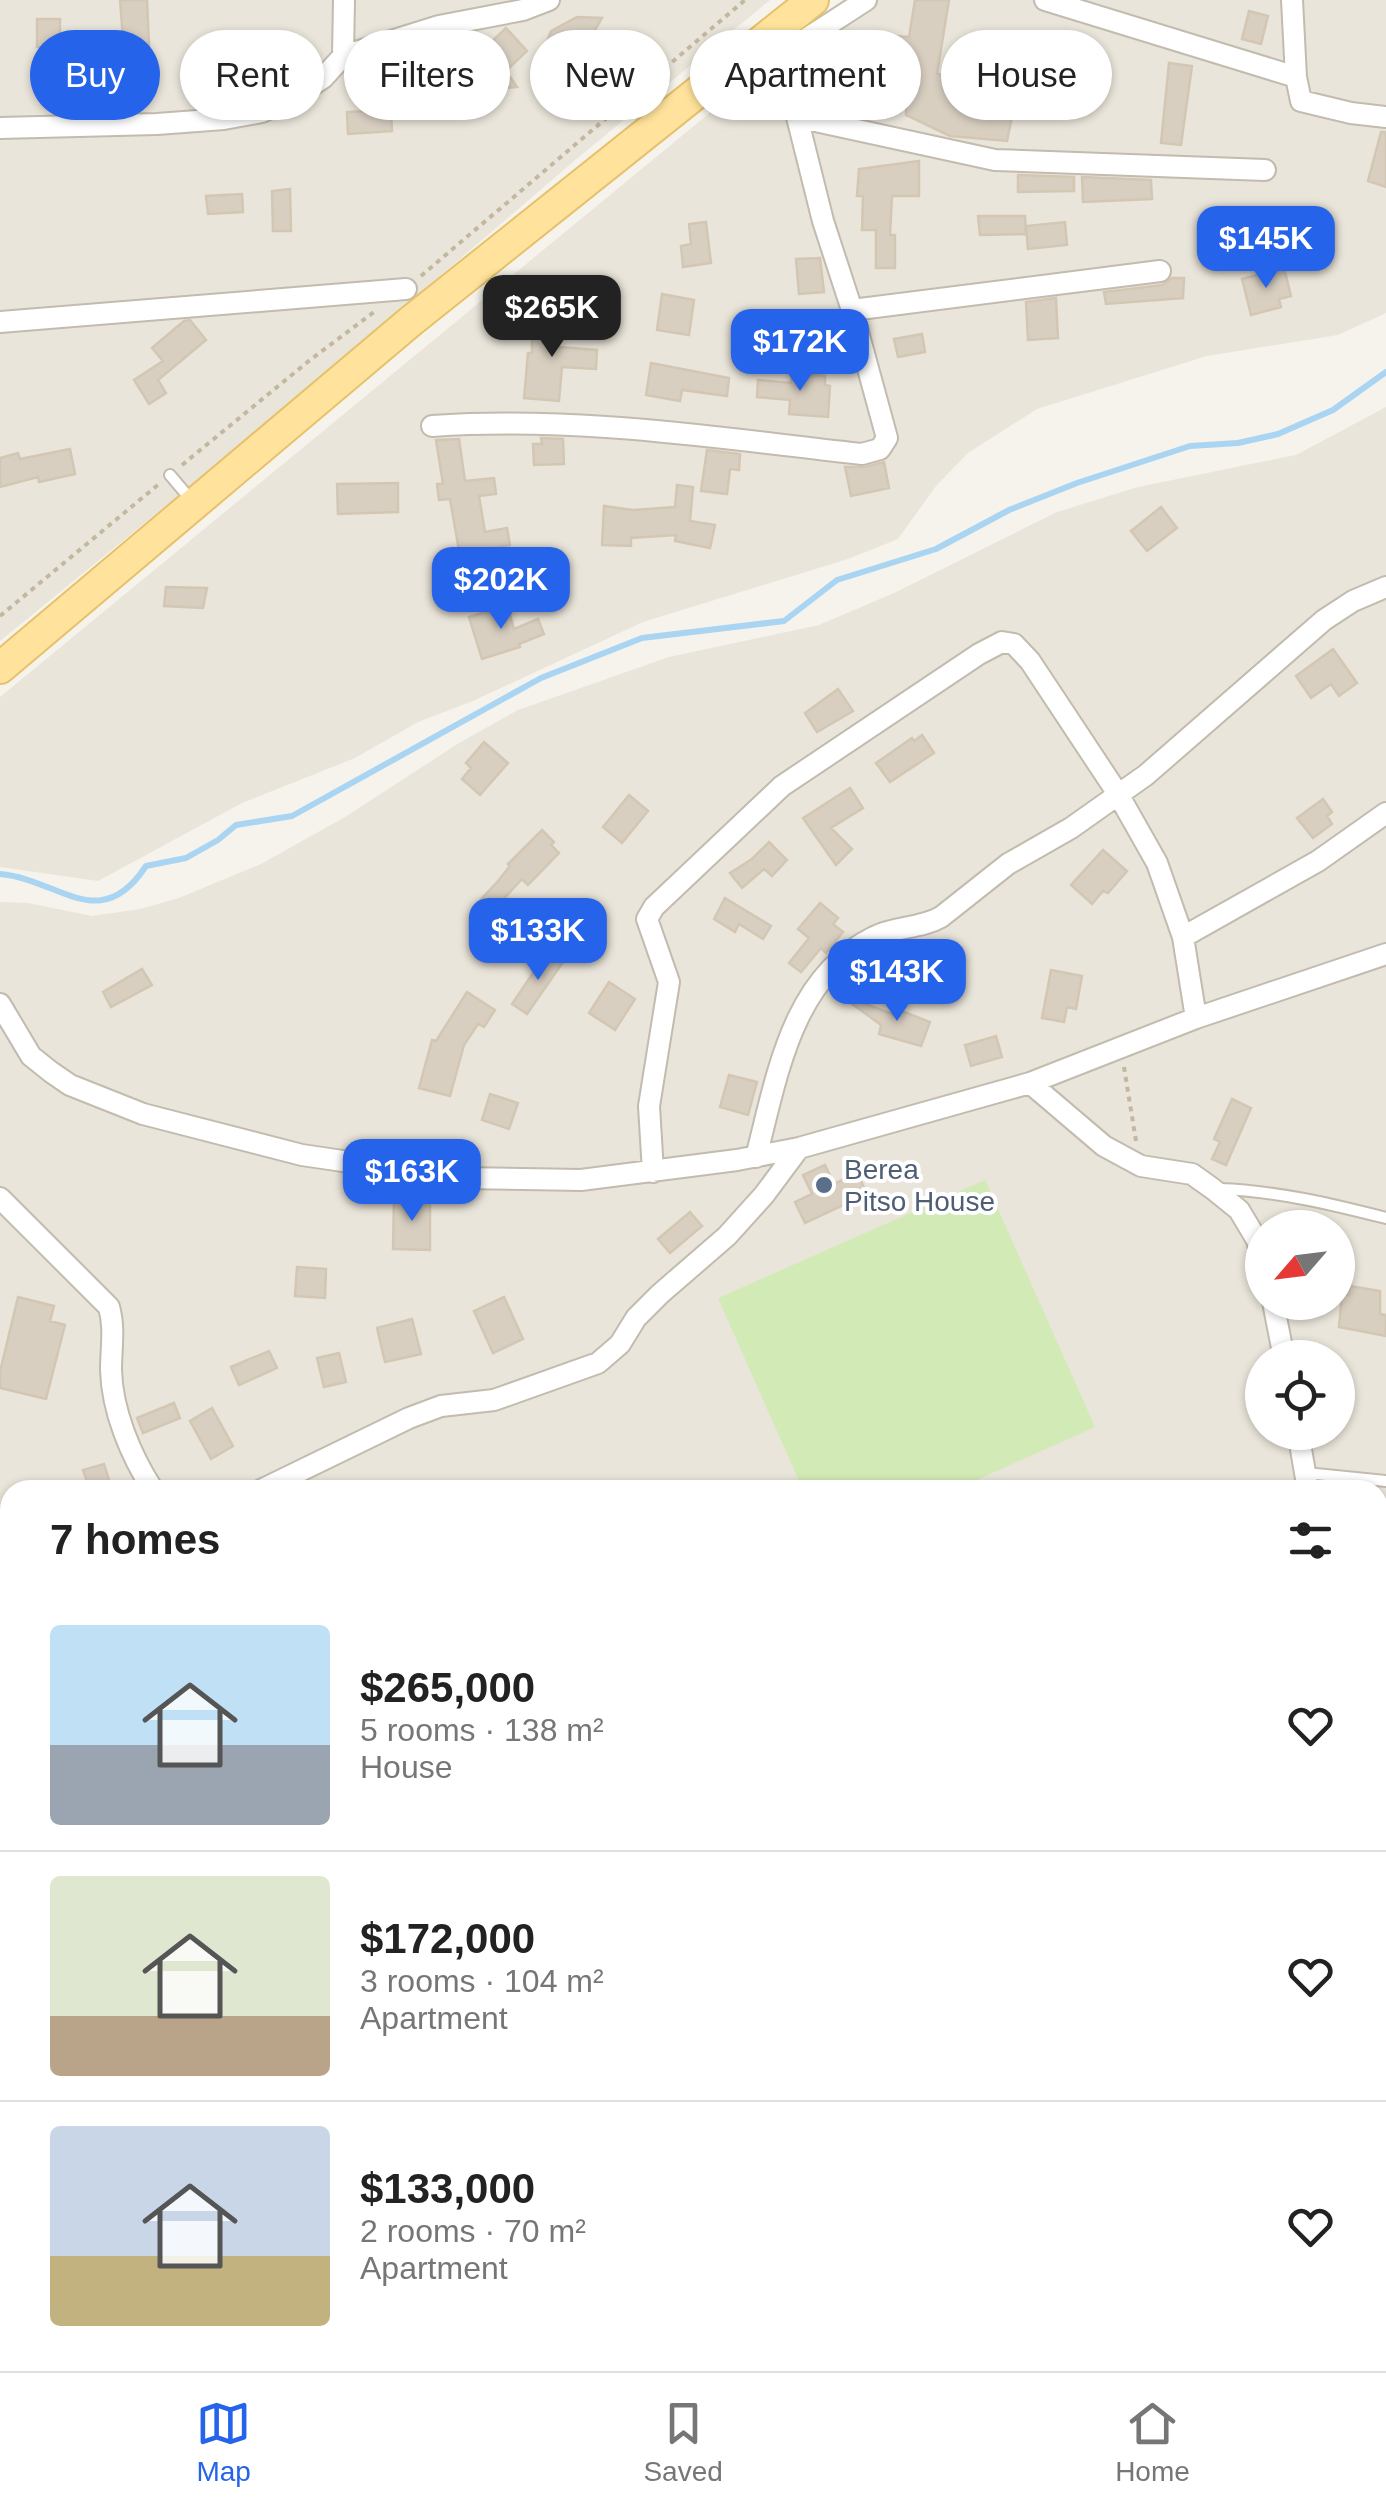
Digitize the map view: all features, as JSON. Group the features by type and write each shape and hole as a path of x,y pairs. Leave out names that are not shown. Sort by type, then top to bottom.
{"main road":[{"path":"786,30 813,0"},
{"path":"0,668 426,309 690,110"}],"street":[{"path":"343,56 344,0"},
{"path":"0,128 224,120 262,112 324,78 343,56 439,26 523,10 548,0"},
{"path":"809,30 866,0"},
{"path":"1045,0 1296,76"},
{"path":"1292,0 1301,101 1386,117"},
{"path":"432,426 525,421 870,453 880,449 888,438 832,254 797,120"},
{"path":"810,120 995,160 1266,170"},
{"path":"852,310 1160,271"},
{"path":"0,322 406,289"},
{"path":"756,1157 792,1029 804,1002 843,959 872,937 928,924 941,917 1008,864 1070,828 1146,775 1324,620 1353,601 1386,587"},
{"path":"653,1172 648,1106 669,982 647,919 654,907 782,786 1002,642 1014,644 1030,660 1118,794 1156,862 1183,937 1196,1018"},
{"path":"1183,937 1318,861 1386,813"},
{"path":"0,1004 8,1040 61,1079 142,1114 302,1155 458,1178 581,1180 799,1148 1030,1083 1196,1018 1386,954"},
{"path":"1030,1083 1104,1146 1141,1166 1192,1174 1240,1210 1245,1219"},
{"path":"282,1480 441,1406 494,1400 598,1363 620,1344 636,1318 660,1294 727,1236 799,1148"},
{"path":"0,1198 109,1307 113,1322 111,1375 122,1425 146,1480"},
{"path":"1301,1450 1307,1480"}],"lane":[{"path":"170,475 194,505"},
{"path":"1213,1189 1252,1190 1308,1199 1386,1218"}],"path":[{"path":"1122,1048 1127,1098 1141,1166"}],"shaded area":[{"path":"0,0 770,0 733,30 690,30 690,66 670,82 670,30 530,30 530,120 624,120 293,402 0,641"},
{"path":"847,0 1386,0 1386,313 1338,335 1207,356 1037,409 968,453 936,486 898,539 848,559 643,622 473,701 418,722 355,758 242,803 98,881 0,867 0,697 701,120 921,120 921,30 811,30"},
{"path":"1386,407 1386,1480 0,1480 0,902 28,903 92,916 179,898 261,864 518,710 669,657 819,625 894,593 1057,512 1138,487 1296,455"}],"green space":[{"path":"985,1180 1095,1427 976,1480 799,1480 718,1298"}],"building":[{"path":"120,0 147,0 148,30 122,30"},
{"path":"915,0 949,0 944,30 941,30 937,74 941,74 941,120 1011,120 1007,141 950,136 916,120 921,120 921,30 910,30"},
{"path":"1249,11 1268,16 1261,44 1242,39"},
{"path":"577,17 602,18 595,30 553,30"},
{"path":"37,19 60,19 60,30 37,30"},
{"path":"510,32 527,51 510,67"},
{"path":"1169,63 1192,66 1181,145 1161,143"},
{"path":"347,120 391,120 392,131 348,134"},
{"path":"1381,132 1386,132 1386,187 1368,181"},
{"path":"919,161 919,196 892,196 890,235 895,235 895,268 876,268 876,230 862,230 863,196 857,196 859,169"},
{"path":"1018,175 1074,177 1074,191 1018,192"},
{"path":"1082,177 1151,180 1152,199 1083,202"},
{"path":"290,189 291,231 273,231 272,191"},
{"path":"242,194 243,212 208,214 206,196"},
{"path":"978,216 1025,216 1026,234 980,235"},
{"path":"706,222 711,263 683,267 681,246 691,244 689,224"},
{"path":"1065,222 1067,245 1028,249 1026,226"},
{"path":"820,258 824,292 799,294 796,259"},
{"path":"1284,268 1291,296 1279,299 1281,307 1251,315 1242,279"},
{"path":"1172,278 1184,278 1183,298 1106,304 1104,292 1162,285"},
{"path":"662,294 694,300 689,335 657,330"},
{"path":"1056,298 1058,338 1028,340 1026,302"},
{"path":"532,316 560,316 559,347 597,350 596,369 562,367 559,401 524,398 528,353 532,353"},
{"path":"190,320 206,340 158,380 166,393 149,404 134,380 163,361 152,348"},
{"path":"922,334 925,352 898,357 894,339"},
{"path":"651,363 729,378 727,396 682,390 680,401 646,395"},
{"path":"792,373 825,376 825,385 830,386 828,417 789,414 790,400 757,397 758,380 791,383"},
{"path":"541,438 563,439 564,464 534,465 533,444 542,444"},
{"path":"459,439 465,481 494,478 496,494 479,496 485,532 507,528 510,545 488,549 489,557 461,562 450,499 439,500 437,484 443,484 436,440"},
{"path":"70,449 75,474 39,482 38,477 0,487 0,458 18,453 20,459"},
{"path":"707,450 740,454 739,470 730,469 727,494 701,491"},
{"path":"884,462 889,488 851,496 845,467"},
{"path":"398,483 398,512 338,514 337,484"},
{"path":"677,485 693,487 690,521 715,525 710,548 675,541 676,535 631,538 631,546 602,545 604,506 633,510 675,507"},
{"path":"1161,507 1177,528 1147,551 1131,531"},
{"path":"166,587 207,588 203,608 164,606"},
{"path":"507,605 514,629 538,619 544,634 519,644 520,647 482,659 469,617"},
{"path":"1333,649 1357,683 1339,696 1331,684 1311,698 1296,676"},
{"path":"838,689 853,711 817,732 805,713"},
{"path":"922,735 934,753 890,782 876,763"},
{"path":"484,742 508,763 480,795 462,779 471,768 466,763"},
{"path":"850,788 863,808 831,828 852,849 836,865 803,818"},
{"path":"629,795 648,811 622,843 603,827"},
{"path":"1323,799 1332,812 1327,816 1332,824 1313,838 1297,818"},
{"path":"542,830 559,853 528,885 522,879 485,919 473,908"},
{"path":"769,842 787,860 772,876 764,869 742,888 730,873"},
{"path":"1103,850 1127,871 1092,904 1071,885"},
{"path":"725,898 771,926 763,939 739,924 735,932 714,919"},
{"path":"820,903 838,918 833,924 843,932 826,953 821,948 801,972 789,963 809,938 798,929"},
{"path":"548,951 563,962 527,1014 512,1004"},
{"path":"142,969 152,985 111,1007 103,992"},
{"path":"1051,970 1082,976 1076,1009 1067,1007 1064,1022 1042,1018"},
{"path":"609,982 635,999 615,1030 589,1013"},
{"path":"467,992 495,1010 484,1027 478,1024 464,1045 450,1096 419,1088 432,1040 436,1041"},
{"path":"853,999 897,1016 899,1010 930,1022 921,1046 879,1034 881,1025 851,1003"},
{"path":"996,1036 1002,1057 971,1066 965,1045"},
{"path":"729,1075 757,1082 748,1115 720,1107"},
{"path":"490,1094 518,1103 509,1129 482,1120"},
{"path":"1232,1099 1251,1108 1226,1165 1212,1159 1220,1142 1214,1139"},
{"path":"825,1165 834,1184 857,1173 867,1194 805,1223 795,1202 812,1194 803,1175"},
{"path":"394,1198 430,1199 430,1250 393,1249"},
{"path":"690,1212 702,1226 670,1253 658,1239"},
{"path":"297,1267 326,1269 325,1298 295,1296"},
{"path":"1355,1287 1380,1291 1380,1314 1386,1315 1386,1336 1339,1327 1340,1320 1355,1320"},
{"path":"18,1297 54,1306 50,1321 65,1325 46,1399 0,1388 0,1372"},
{"path":"504,1297 523,1339 493,1353 474,1311"},
{"path":"412,1319 421,1354 385,1362 377,1328"},
{"path":"269,1351 277,1368 239,1385 231,1367"},
{"path":"339,1353 346,1382 324,1387 317,1358"},
{"path":"174,1403 180,1418 143,1433 137,1418"},
{"path":"212,1408 233,1446 211,1459 190,1421"},
{"path":"104,1464 109,1480 86,1480 83,1470"}],"waterway":[{"path":"0,874 78,898 95,901 112,897 129,887 146,866 186,858 236,825 292,816 541,678 642,638 784,621 837,580 936,549 1009,510 1077,483 1190,446 1238,443 1278,434 1333,410 1386,372"}],"place":[{"name":"Berea Pitso House","path":"824,1185"}]}
